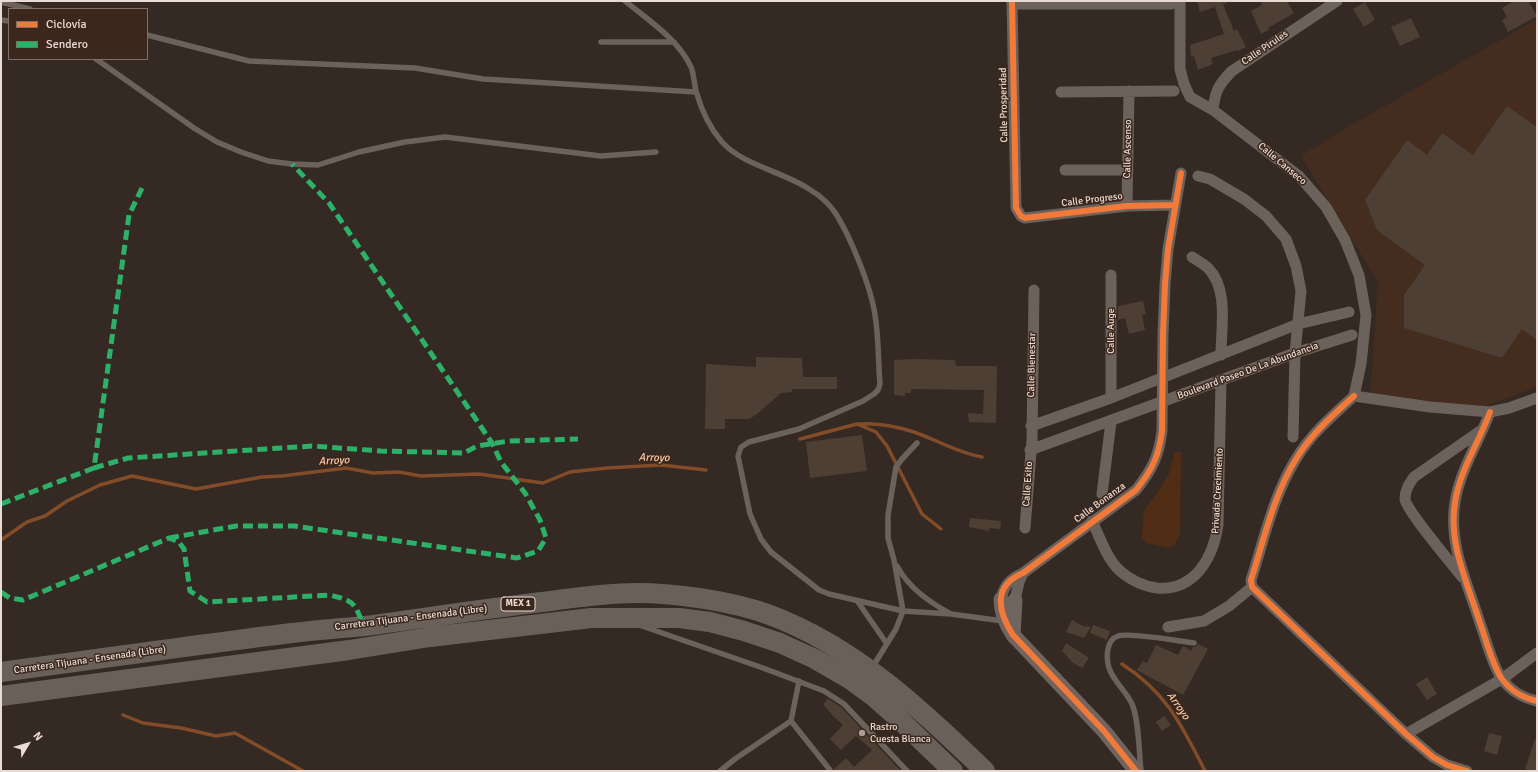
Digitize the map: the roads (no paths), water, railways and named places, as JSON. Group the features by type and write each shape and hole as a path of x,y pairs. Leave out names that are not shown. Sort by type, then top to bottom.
{"highway":[{"name":"Carretera Tijuana - Ensenada (Libre)","path":"1,672 295,632 364,626 520,604 608,594 638,593 696,598 733,604 770,615 836,648 870,670 930,719 985,771"},
{"name":"MEX 1","path":"1,696 350,650 430,637 591,618 679,618 710,622 780,643 815,659 848,678 874,697 953,771"}],"street":[{"name":"Calle Pirules","path":"1213,110 1215,96 1220,83 1232,70 1337,1"},
{"path":"1012,2 1176,3"},
{"name":"Calle Prosperidad","path":"1012,2 1016,208"},
{"name":"Calle Canseco","path":"1176,3 1180,69 1184,84 1190,97 1213,110 1299,176 1326,206 1345,240 1358,275 1366,315 1361,364 1354,396"},
{"name":"Calle Ascenso","path":"1127,206 1129,91"},
{"path":"1061,92 1174,91"},
{"path":"1065,170 1128,170"},
{"name":"Calle Bonanza","path":"1010,626 1008,600 1023,573 1136,490 1148,476 1155,462 1160,447 1162,431 1163,335 1168,249 1181,173"},
{"path":"1198,176 1210,179 1244,199 1266,216 1286,239 1296,266 1301,291 1295,353 1293,437"},
{"name":"Calle Progreso","path":"1016,208 1021,216 1025,218 1127,206 1175,205"},
{"path":"1192,257 1208,268 1218,284 1222,301 1222,355"},
{"name":"Calle Auge","path":"1111,275 1111,393"},
{"name":"Calle Bienestar","path":"1031,445 1034,290"},
{"path":"1031,426 1111,393 1163,378 1298,324 1349,312"},
{"name":"Boulevard Paseo De La Abundancia","path":"1031,445 1111,422 1295,353 1352,335"},
{"name":"Privada Crecimiento","path":"1092,521 1110,558 1118,569 1135,582 1149,587 1165,588 1181,586 1194,577 1206,564 1214,545 1218,525 1221,380"},
{"path":"1467,771 1447,765 1433,757 1406,734 1252,587 1251,580 1271,515 1283,484 1296,458 1315,434 1354,396 1430,407 1490,412 1535,403"},
{"path":"1490,412 1484,429 1459,483 1455,503 1454,526 1456,549 1465,581 1491,655 1502,679 1512,689 1525,698 1537,701"},
{"path":"1102,494 1111,422"},
{"path":"1465,581 1413,515 1405,500 1407,486 1414,477 1484,429"},
{"name":"Calle Exito","path":"1025,528 1031,445"},
{"path":"1168,627 1204,621 1229,606 1252,587"},
{"path":"1010,626 1104,731 1136,771"},
{"path":"1406,734 1502,679 1537,653"}],"lane":[{"path":"625,1 674,42 691,68 696,92 706,121 722,142 740,157 809,188 825,201 835,213 844,229 864,275 875,314 880,384 878,390 863,401 799,429 749,442 742,447 738,456 750,514 761,539 771,552 819,590 829,594 858,602 903,611 951,614 1010,626"},
{"path":"1,2 26,8"},
{"path":"148,35 249,60 415,68 483,79 696,92"},
{"path":"601,42 674,42"},
{"path":"97,60 194,128 217,142 268,161 318,165 359,152 405,142 445,137 601,156 656,152"},
{"path":"870,670 896,629 903,611 894,560 888,538 888,515 896,467 902,458 917,443"},
{"path":"894,560 903,576 914,589 928,601 951,614"},
{"path":"858,602 887,644"},
{"path":"617,618 824,691 844,704 907,771"},
{"path":"1141,771 1135,713 1132,704 1109,668 1107,658 1111,641 1118,636 1130,635 1194,643"},
{"path":"720,771 791,721 799,681"},
{"path":"791,721 830,770"}],"waterway":[{"name":"Arroyo","path":"800,439 857,424 876,432 887,446 922,514 941,529"},
{"path":"858,424 879,425 907,430 923,435 964,453 982,457"},
{"name":"Arroyo","path":"1,540 27,522 45,516 67,501 100,485 132,476 196,489 262,477 346,468 373,473 399,472 421,476 479,474 543,483 570,472 607,468 661,465 706,470"},
{"name":"Arroyo","path":"1122,664 1138,675 1162,699 1189,739 1205,771"},
{"path":"123,715 143,723 181,728 216,736 235,733 303,771"}],"place":[{"name":"Rastro Cuesta Blanca","path":"862,733"}]}
